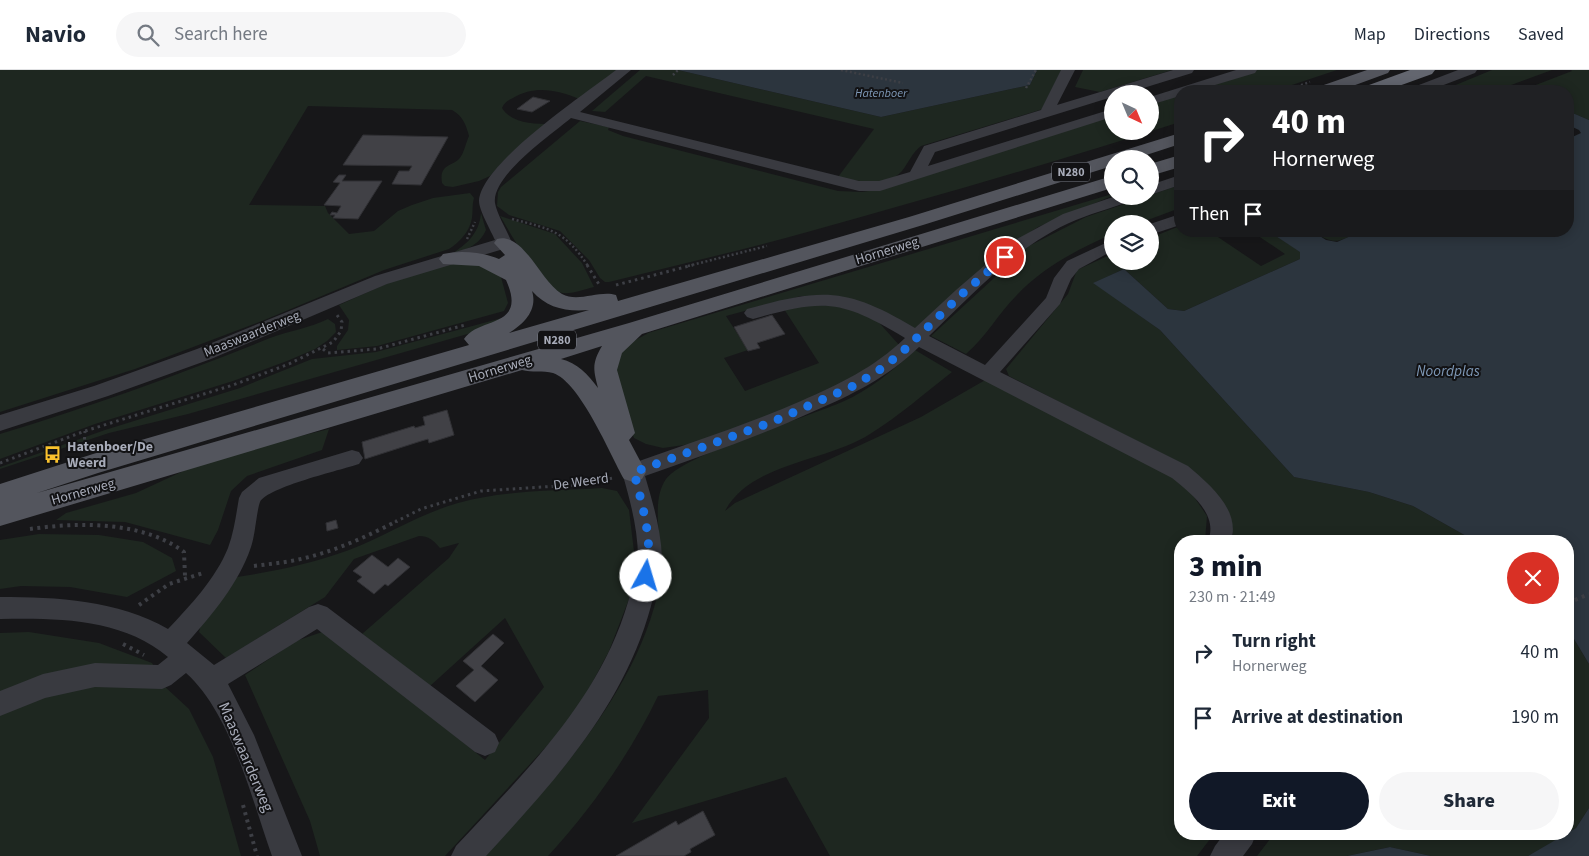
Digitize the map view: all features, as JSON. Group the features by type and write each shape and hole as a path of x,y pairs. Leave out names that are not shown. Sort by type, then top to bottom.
{"highway":[{"path":"1386,85 1426,70"}],"main road":[{"path":"1341,85 1382,70"},
{"name":"Hornerweg","path":"1142,150 1174,140"},
{"path":"1159,159 1174,155"},
{"name":"Hornerweg","path":"0,495 93,464 906,224 1104,162"},
{"path":"1159,167 1174,163"},
{"name":"Hornerweg","path":"0,501 88,479 485,362 1104,175"},
{"name":"Hornerweg","path":"0,515 637,328 1104,184"},
{"name":"Hornerweg","path":"0,481 472,332 610,291 1029,185"},
{"path":"504,243 514,251 542,291 552,299 578,304 610,291"},
{"path":"472,332 508,323 521,309 523,297 504,253 504,243"},
{"path":"450,259 483,260 513,275"},
{"path":"634,472 605,370 605,362 614,346 637,328"},
{"path":"513,365 553,365 563,368 578,378 600,411 634,472"}],"street":[{"path":"504,243 487,203 489,192 503,170 520,152 571,114 624,70"},
{"path":"1047,112 1068,70"},
{"path":"916,175 929,149 1187,70"},
{"path":"1203,85 1250,70"},
{"path":"1431,85 1470,70"},
{"path":"1159,98 1174,94"},
{"path":"571,114 859,186 880,186 1104,116"},
{"path":"1159,187 1174,182"},
{"path":"466,856 520,797 584,720 618,663 639,611 650,559 644,509 634,472 772,422 853,386 878,371 917,338 962,294 1020,245 1069,217 1105,205"},
{"path":"1159,227 1174,221"},
{"name":"Maaswaarderweg","path":"0,423 101,391 204,354 381,280 504,243"},
{"path":"988,374 1054,300 1063,278 1073,265 1104,249"},
{"path":"753,313 789,303 814,299 851,303 869,310 917,338 1180,472 1204,492 1221,518 1221,535"},
{"path":"0,704 43,686 96,675 162,677 176,657 203,607 237,552 242,540 250,498 267,484 352,458"},
{"name":"Maaswaarderweg","path":"0,608 60,608 123,620 211,681 234,720 287,856"},
{"path":"211,681 318,615 485,743"},
{"path":"1225,856 1237,840"}],"path":[{"path":"673,75 678,70"},
{"path":"841,70 902,83"},
{"path":"1026,88 1036,70"},
{"path":"490,210 557,232 586,262 610,291"},
{"path":"593,290 610,291 774,244"},
{"path":"0,463 86,431 233,385 323,349 333,342 341,331 342,322 335,313"},
{"path":"323,349 328,353 377,349 472,332"},
{"path":"84,446 86,431"},
{"name":"De Weerd","path":"137,607 163,586 185,576 227,568 297,560 322,553 373,533 421,509 481,491 574,485 600,481 634,472"},
{"name":"Hornerweg","path":"28,529 63,525 94,527 136,531 161,538 178,545 184,552 185,576"},
{"path":"1574,600 1589,594"},
{"path":"118,641 152,659 176,657"},
{"name":"Maaswaarderweg","path":"242,803 257,856"}],"shaded area":[{"path":"0,70 617,70 579,99 554,91 538,90 521,94 508,101 502,108 511,117 524,122 551,124 513,152 490,176 479,181 453,187 445,186 442,183 442,172 461,157 469,136 464,121 452,110 308,106 249,205 325,206 328,213 349,234 374,231 398,211 412,205 433,198 470,193 474,198 472,218 464,236 449,249 384,270 262,321 135,369 0,412"},
{"path":"640,70 678,70 881,117 1030,85 1037,70 1064,70 1043,109 921,146 896,176 888,180 872,182 838,177 874,129 646,76 605,112 592,111"},
{"path":"1083,70 1172,70 1123,85 1104,85 1104,91 1100,92 1075,87"},
{"path":"1257,70 1337,70 1292,85 1209,85"},
{"path":"1492,70 1552,70 1511,85 1456,85"},
{"path":"1589,70 1589,120 1574,114 1574,85 1536,85 1572,71"},
{"path":"1174,96 1174,124 1159,129 1159,101"},
{"path":"1104,119 1104,140 1122,140 950,192 761,245 609,282 605,282 600,278 589,260 560,231 509,215 497,206 498,192 501,187 580,121 609,127 608,130 623,136 838,191 862,192 881,189"},
{"path":"1174,187 1174,210 1159,216 1104,215 1104,238 1061,260 1037,276 1010,303 966,354 931,336 1029,246 1086,217 1121,205 1159,205 1159,192"},
{"path":"1104,196 1104,199 1038,227 1018,240 916,329 827,296 801,296 726,316 748,350 724,358 745,391 819,363 784,309 792,306 842,304 874,317 900,346 847,382 750,425 691,444 663,448 646,444 634,438 623,409 615,374 615,364 619,352 648,333"},
{"path":"481,213 486,230 480,240 471,247 450,255 462,247 475,233"},
{"path":"500,216 555,234 582,263 594,287 567,293 555,290 537,273"},
{"path":"1174,228 1174,237 1218,237 1261,266 1285,254 1260,237 1277,237 1301,252 1300,259 1184,311 1168,309 1125,270 1159,270 1159,234"},
{"path":"1322,237 1349,237 1337,241"},
{"path":"1104,258 1104,270 1122,270 1094,283 1160,330 1294,477 1369,492 1413,506 1464,535 1233,535 1226,515 1116,431 1009,376 1006,369 1068,294 1077,270"},
{"path":"456,263 484,265 501,277 508,303 504,311 377,346 337,350 337,346 348,330 349,320 339,305 411,274"},
{"path":"502,318 478,331 188,414 109,433 0,469 0,467 105,430 240,388 312,359 376,352"},
{"path":"328,319 335,324 336,332 315,349 287,361 233,381 95,424 0,459 0,434 136,389 270,338"},
{"path":"915,350 952,372 902,412 870,434 833,451 771,472 753,482 737,495 725,511 735,503 921,417 987,379 1184,482 1207,516 1205,535 1174,535 1174,840 1209,840 1197,856 830,856 786,777 632,823 709,718 708,690 658,696 635,739 609,780 580,819 548,856 484,856 566,764 614,696 634,659 650,622 660,583 661,557 658,502 666,479 677,469 720,448 842,402 861,392"},
{"path":"329,429 322,450 247,476 231,491 218,530 210,545 125,522 56,520 66,513 136,493 192,467 251,448"},
{"path":"602,488 617,491 629,510 636,568 629,599 609,651 582,702 555,737 445,856 320,856 310,821 245,675 296,641 325,631 485,760 544,687 505,618 430,686 362,634 449,558 459,543 440,548 431,539 419,536 354,559 325,597 226,658 199,632 203,616 231,578 291,567 335,555 430,513 458,503 493,496 529,492"},
{"path":"39,534 99,535 143,542 172,558 176,571 127,597 70,587 21,586 0,589 0,540"},
{"path":"29,632 99,643 152,663 155,668 0,696 0,633"},
{"path":"1574,639 1589,664 1589,808 1574,829"},
{"path":"88,682 163,685 189,709 213,757 241,856 0,856 0,710"},
{"path":"1269,840 1556,840 1528,856 1431,856 1390,847 1347,856 1257,856"}],"water":[{"name":"Hatenboer","path":"678,70 1037,70 1030,85 881,117"},
{"name":"Noordplas","path":"1574,114 1589,120 1589,664 1574,639 1574,535 1464,535 1413,506 1369,492 1294,477 1160,330 1093,283 1125,270 1168,309 1184,311 1300,259 1300,252 1277,237 1321,237 1337,242 1348,237 1574,237 1574,136 1581,133 1574,128"},
{"path":"1589,808 1589,856 1528,856 1555,840 1574,840 1574,829"},
{"path":"1390,847 1431,856 1347,856"}],"building":[{"path":"533,97 550,101 532,112 517,109"},
{"path":"363,135 448,137 421,185 392,184 399,171 409,171 412,166 343,165"},
{"path":"339,175 346,175 342,181 382,181 358,219 333,218 335,215 330,215 332,212 337,213 341,206 324,205 340,183 333,182"},
{"path":"772,315 785,334 757,343 760,348 748,351 734,327"},
{"path":"447,410 454,435 429,443 428,439 365,459 362,442 414,426 415,428 425,425 423,417"},
{"path":"336,520 338,528 327,531 326,523"},
{"path":"372,555 388,567 398,558 410,567 388,586 385,584 374,594 357,581 362,577 353,571"},
{"path":"493,634 504,643 481,666 498,680 475,702 456,686 474,670 463,661"},
{"path":"703,811 715,835 690,849 691,852 684,856 616,856 676,821 678,825"}],"place":[{"name":"Hatenboer/De Weerd","path":"53,455"}],"route":[{"path":"646,576 650,559 644,509 634,472 772,422 853,386 878,371 900,354 962,294 1005,257"}]}
